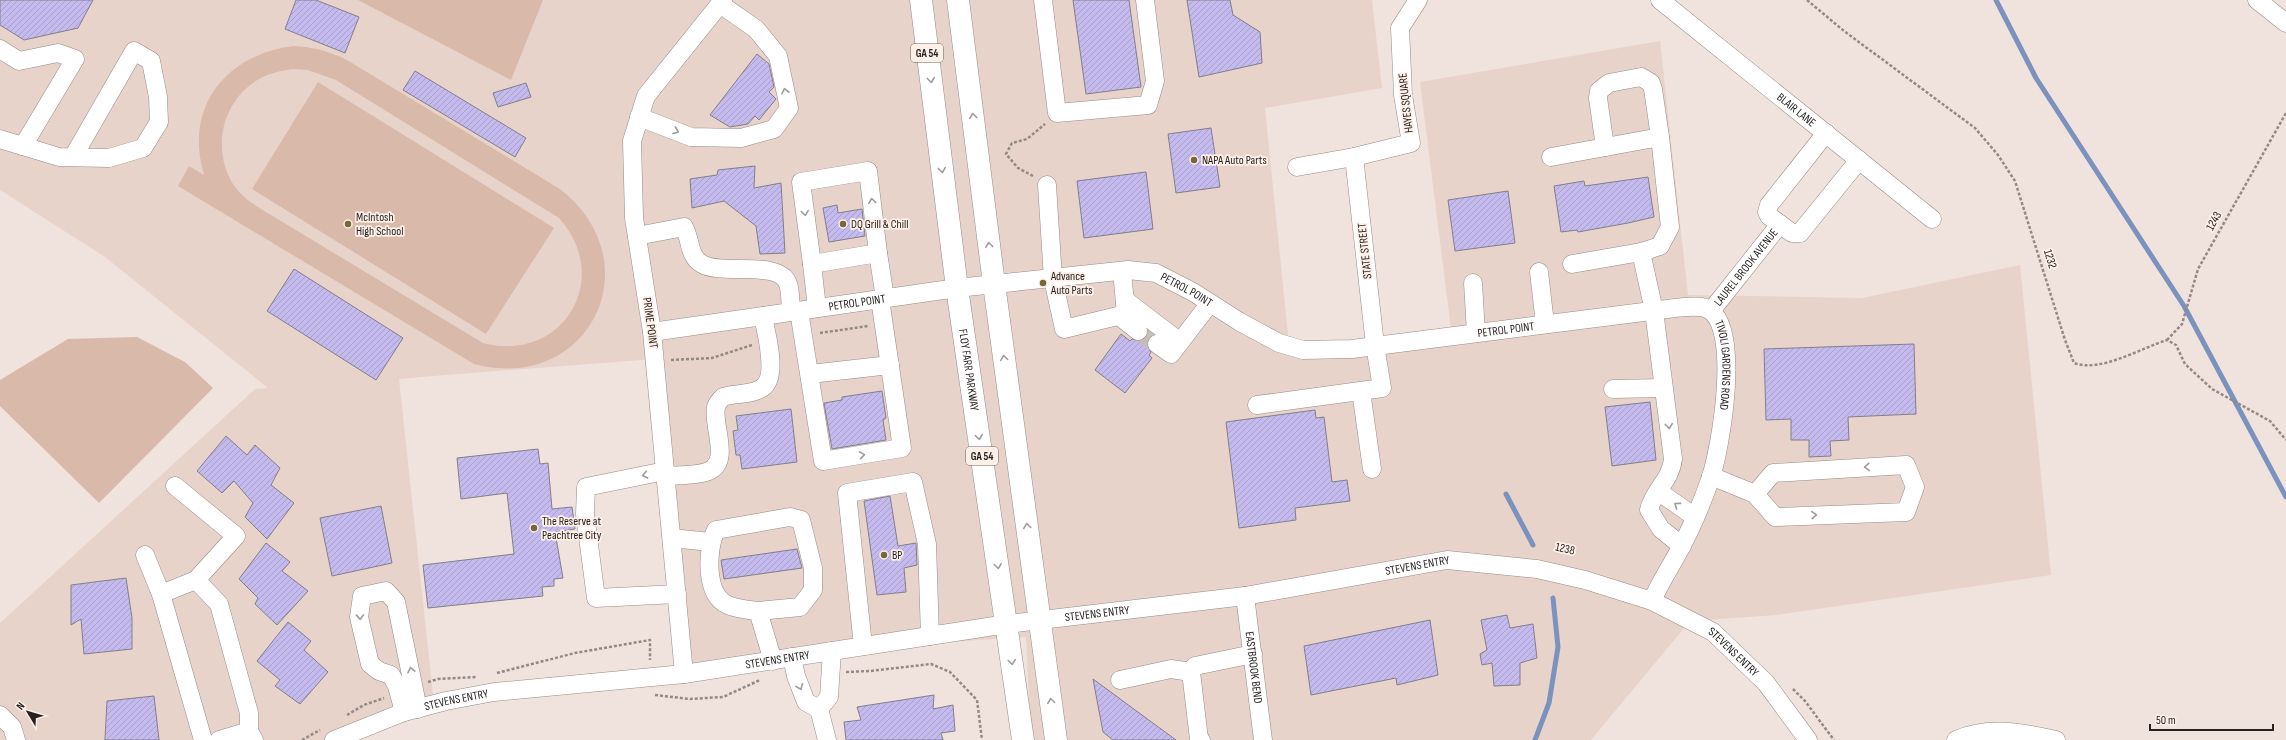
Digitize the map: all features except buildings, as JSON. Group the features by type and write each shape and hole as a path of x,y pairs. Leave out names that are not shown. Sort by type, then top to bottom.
{"main road":[{"name":"FLOY FARR PARKWAY","path":"920,0 957,288 1023,740"},
{"path":"958,0 994,284 1056,740"}],"street":[{"path":"1043,0 1057,113 1148,104 1155,81 1145,0"},
{"name":"HAYES SQUARE","path":"1296,166 1354,157 1411,143 1403,95 1400,28 1418,0"},
{"name":"BLAIR LANE","path":"1660,0 1932,219"},
{"path":"2257,0 2286,23"},
{"path":"639,117 691,137 741,138 774,129 789,108 778,56 756,29 721,2"},
{"name":"PRIME POINT","path":"684,674 655,359 634,218 632,141 646,96 721,2"},
{"path":"0,49 19,61 58,53 75,59 23,146"},
{"path":"0,139 59,157 109,158 143,148 159,122 158,97 151,61 134,51 73,157"},
{"path":"1572,264 1641,252 1660,246 1670,227 1653,89 1650,83 1641,77 1603,86 1599,91 1598,98 1605,147"},
{"name":"LAUREL BROOK AVENUE","path":"1826,133 1768,208 1767,214 1792,233 1800,233 1859,160"},
{"path":"1551,157 1660,137"},
{"name":"STATE STREET","path":"1354,157 1375,345 1382,388 1361,391"},
{"path":"637,236 684,227 690,237 691,252 701,264 714,269 761,270 781,274 788,283 810,374 823,461 902,448 884,323 878,253 868,171 801,182 817,308"},
{"path":"1047,185 1053,279 1064,329 1122,308"},
{"name":"LAUREL BROOK AVENUE","path":"1711,311 1780,224"},
{"path":"1641,252 1654,311 1673,459 1672,469 1659,492 1650,503 1649,510 1651,517 1661,529 1682,546"},
{"path":"812,264 878,253"},
{"name":"PETROL POINT","path":"652,332 957,288 1122,271 1156,273 1279,343 1297,348 1352,348 1693,306 1711,311"},
{"path":"1122,271 1122,308 1138,331"},
{"path":"1539,272 1545,324"},
{"path":"1473,284 1476,332"},
{"path":"1157,344 1171,354 1210,303"},
{"path":"1122,308 1180,342"},
{"name":"TIVOLI GARDENS ROAD","path":"1652,601 1682,546 1711,476 1722,420 1727,365 1724,334 1711,311"},
{"path":"677,594 596,598 585,514 586,487 626,479 708,471 715,466 720,456 715,420 716,406 723,397 762,388 767,382 772,371 763,316"},
{"path":"810,374 890,365"},
{"path":"1613,389 1663,388"},
{"path":"1257,406 1361,391 1372,469"},
{"path":"1711,476 1755,494 1775,517 1906,512 1915,487 1906,465 1773,474 1755,494"},
{"path":"863,646 847,493 913,482 927,544 930,636"},
{"path":"161,594 196,580 236,536 175,486"},
{"path":"1659,492 1695,517"},
{"path":"790,517 801,520 813,568 813,590 800,607 758,611 728,605 718,598 711,586 710,542 716,530 790,517"},
{"path":"672,538 710,542"},
{"path":"145,554 161,594 203,740"},
{"name":"STEVENS ENTRY","path":"334,740 411,710 446,701 504,690 684,674 1007,624 1245,596 1447,560 1537,569 1585,580 1652,601 1713,632 1766,683 1808,740"},
{"path":"196,580 219,604 249,713 252,735 219,740"},
{"path":"386,592 396,602 411,710 391,675 379,671 370,664 359,617 362,596 386,592"},
{"name":"EASTBROOK BEND","path":"1245,596 1263,740"},
{"path":"758,611 773,661"},
{"path":"819,709 829,697 832,651"},
{"path":"1201,740 1199,739 1191,672 1195,666 1253,654"},
{"path":"792,658 796,676 806,702 819,709 827,740"},
{"path":"1120,680 1171,669 1191,672"},
{"path":"0,715 12,727 16,740"},
{"path":"1956,740 1972,733 1992,731 2015,732 2056,740"}],"path":[{"name":"1232","path":"1807,0 1844,31 1975,128 1998,155 2016,181 2065,340 2074,363 2082,366 2099,365 2167,340"},
{"path":"1047,185 1018,168 1006,154 1012,143 1027,139 1057,113"},
{"name":"1243","path":"2167,340 2182,324 2198,269 2286,113"},
{"path":"817,334 884,323"},
{"path":"2167,340 2176,345 2185,364 2212,389 2270,421 2286,440"},
{"path":"655,359 712,358 755,344"},
{"path":"1788,684 1805,700 1834,740"}],"shaded area":[{"path":"0,0 1372,0 1382,88 1265,108 1290,355 1451,329 1420,82 1660,41 1688,295 1862,298 2020,265 2051,575 1777,615 1690,621 1591,740 1031,740 1026,637 768,654 684,674 655,359 433,376 399,379 434,704 340,740 0,740 0,623 255,389 268,388 105,257 0,190"},
{"path":"358,0 543,0 511,80"},
{"path":"293,46 314,48 347,60 560,189 588,219 602,252 604,285 595,316 577,342 549,360 515,368 474,364 178,186 189,166 204,175 199,150 200,127 205,107 216,88 230,73 248,60 269,51","holes":["293,69 308,70 336,80 559,218 575,242 581,266 580,290 571,311 556,329 536,341 511,346 483,343 261,209 250,202 235,187 223,160 222,146 223,131 233,104 242,93 262,77 272,73"]},
{"path":"318,82 554,228 486,334 252,189"},
{"path":"137,337 185,362 213,388 99,503 0,406 0,380 68,339"}],"waterway":[{"path":"1996,0 2036,78 2184,306 2286,497"},
{"path":"1506,494 1533,545"},
{"path":"1535,740 1549,703 1558,647 1553,598"}],"tunnel":[{"path":"1138,331 1157,344"}],"place":[{"name":"NAPA Auto Parts","path":"1194,160"},
{"name":"McIntosh High School","path":"348,224"},
{"name":"DQ Grill & Chill","path":"843,224"},
{"name":"Advance Auto Parts","path":"1043,283"},
{"name":"The Reserve at Peachtree City","path":"534,528"},
{"name":"BP","path":"884,555"}]}
